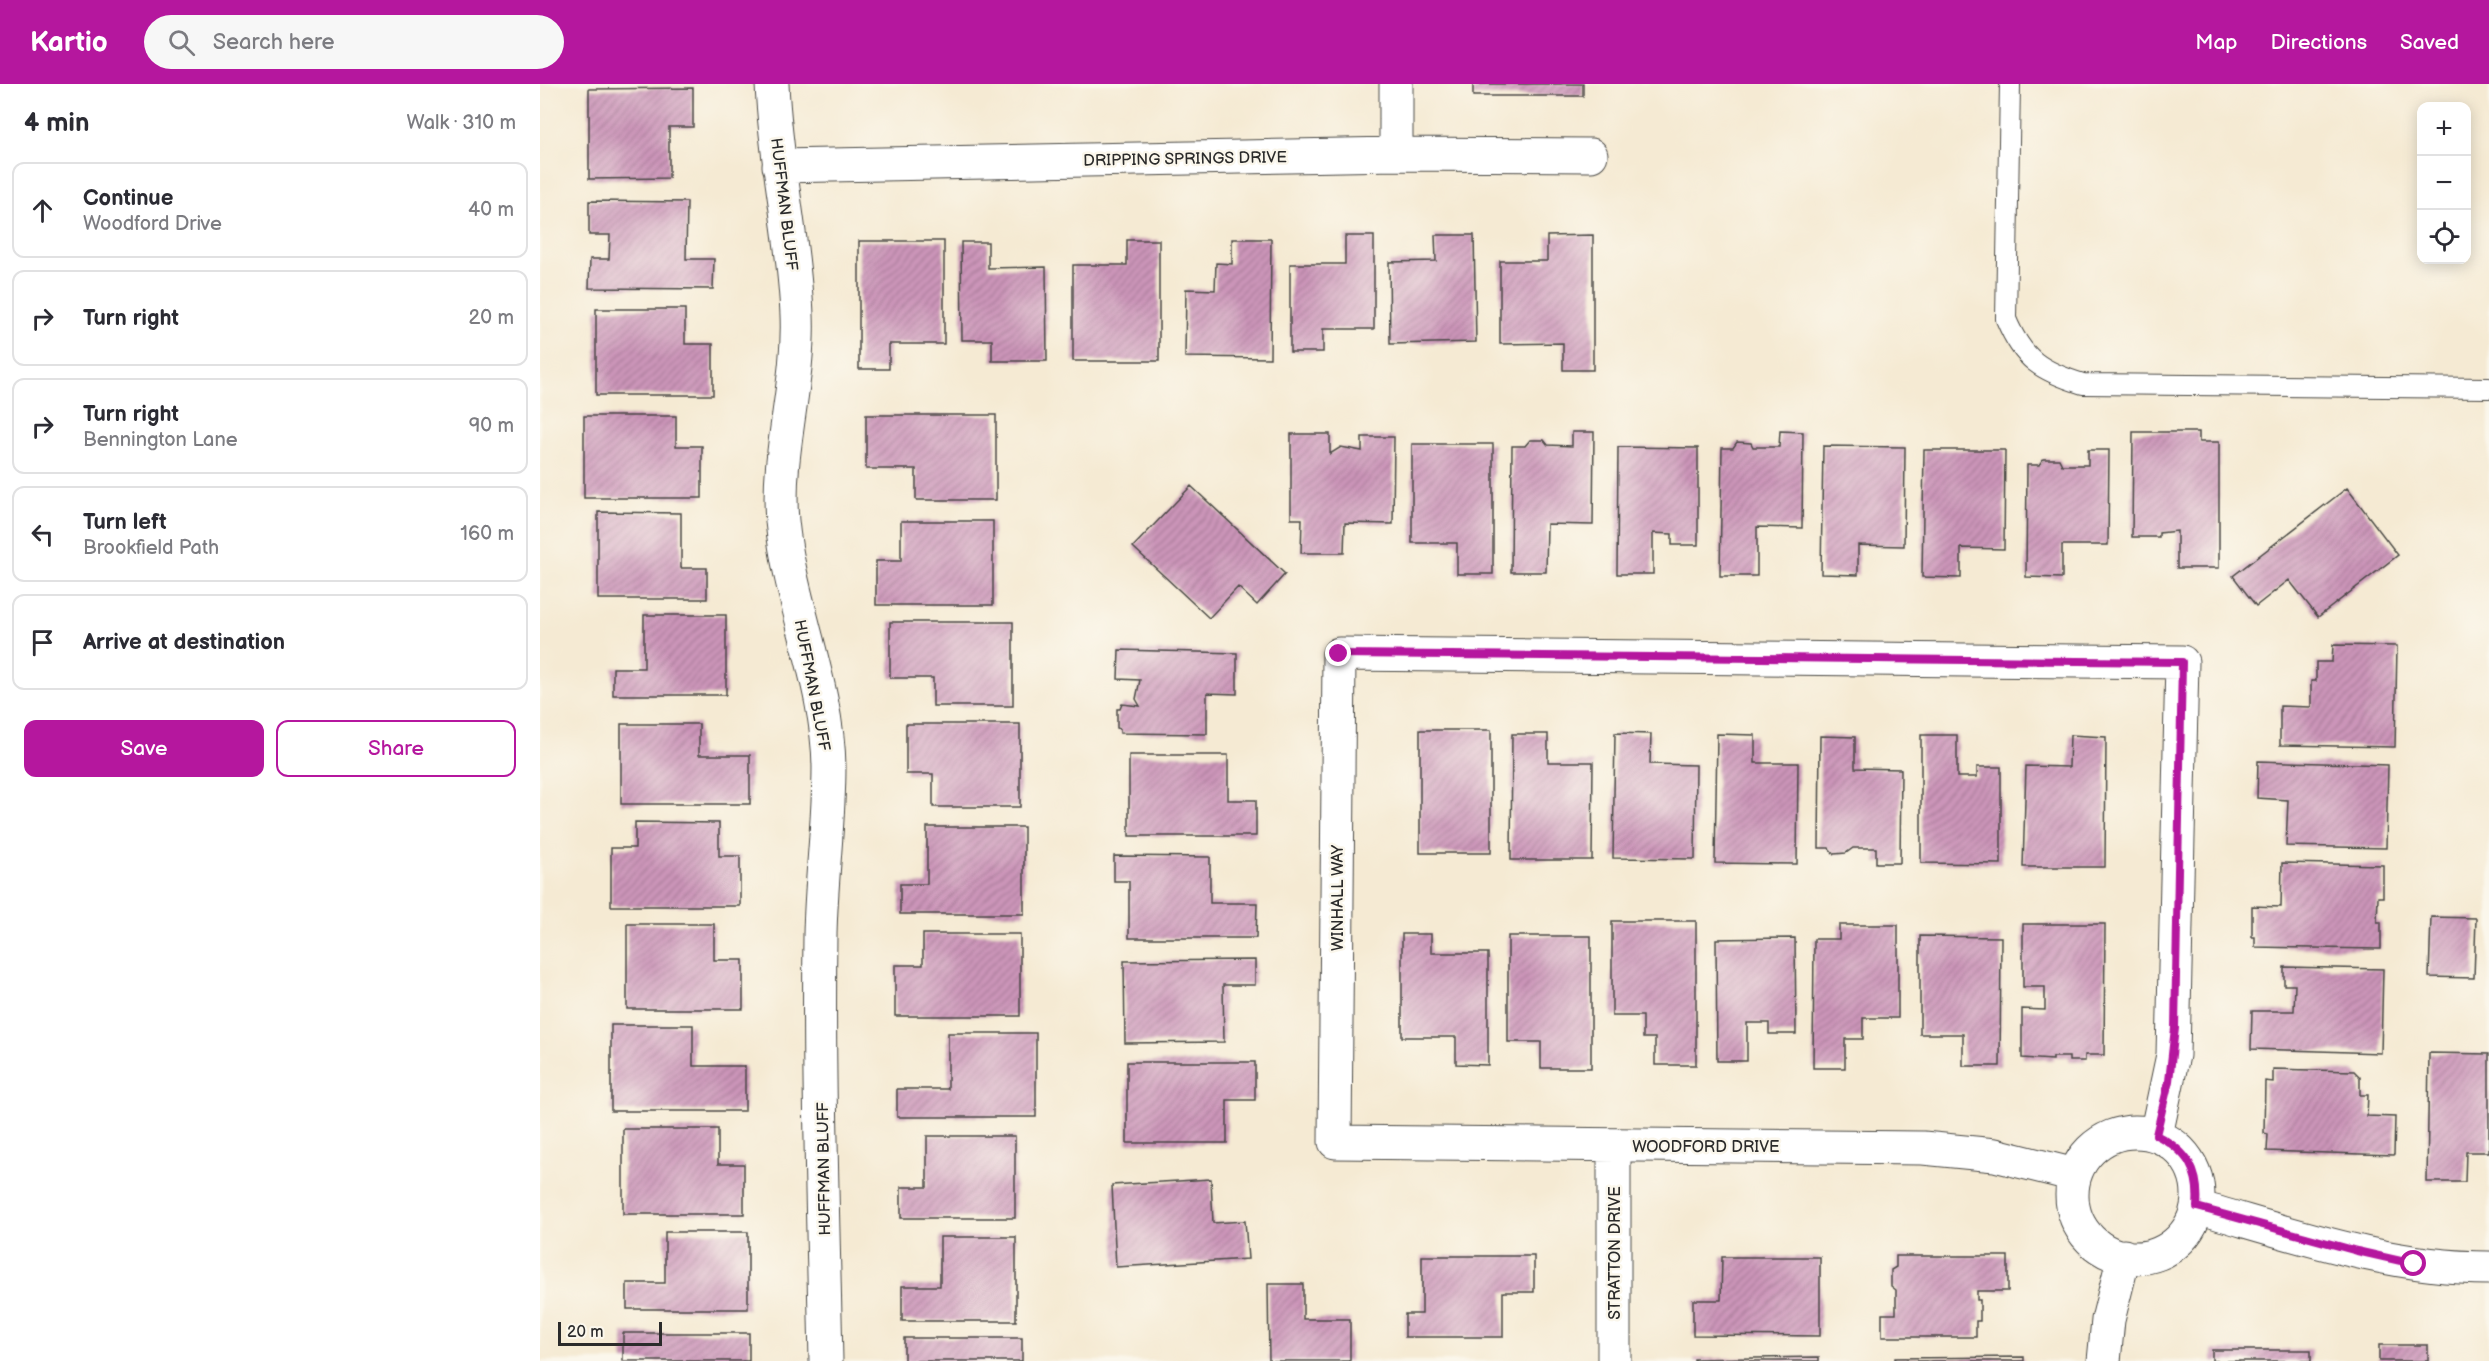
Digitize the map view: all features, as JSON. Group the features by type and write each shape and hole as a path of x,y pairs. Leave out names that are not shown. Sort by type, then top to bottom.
{"street":[{"name":"HUFFMAN BLUFF","path":"772,84 779,166 797,316 796,366 782,480 782,517 786,555 826,731 829,768 820,932 826,1361"},
{"path":"1396,84 1396,154"},
{"name":"DRIPPING SPRINGS DRIVE","path":"779,166 1396,154 1591,155"},
{"name":"WINHALL WAY","path":"1335,1142 1339,654 2182,662 2175,1028 2169,1081 2156,1135"},
{"path":"2140,1132 2156,1135 2181,1151 2190,1163 2197,1185 2197,1207 2186,1232 2176,1242 2152,1255 2124,1256 2096,1244 2077,1220 2072,1205 2075,1175 2082,1160 2093,1147 2107,1138 2123,1133 2140,1132"},
{"name":"WOODFORD DRIVE","path":"1335,1142 1959,1150 1995,1155 2075,1175"},
{"name":"STRATTON DRIVE","path":"1614,1146 1614,1361"},
{"path":"2197,1207 2385,1259 2444,1267 2489,1268"},
{"path":"2104,1361 2108,1320 2124,1256"}],"lane":[{"path":"2010,84 2006,319 2016,344 2036,363 2058,377 2083,384 2489,388"}],"building":[{"path":"1473,84 1583,84 1583,96 1473,96"},
{"path":"693,88 693,127 669,127 669,178 589,179 589,89"},
{"path":"589,201 687,202 686,259 714,259 713,289 589,288 590,259 609,259 610,235 589,235"},
{"path":"1435,235 1474,235 1476,342 1390,344 1389,262 1436,261"},
{"path":"1593,235 1593,370 1563,370 1563,343 1500,344 1500,261 1547,261 1547,236"},
{"path":"1345,236 1374,236 1374,329 1323,329 1323,352 1290,352 1290,264 1345,264"},
{"path":"1232,239 1271,239 1270,358 1185,357 1186,289 1215,290 1216,263 1232,264"},
{"path":"1127,240 1159,240 1159,361 1073,361 1073,265 1127,265"},
{"path":"859,241 944,241 944,344 889,344 889,369 859,369"},
{"path":"961,242 988,242 988,268 1046,267 1047,361 992,361 992,340 962,340"},
{"path":"596,309 685,309 685,344 713,344 713,395 596,395"},
{"path":"866,415 996,415 996,500 916,500 916,469 866,469"},
{"path":"584,416 676,416 676,446 702,446 702,498 584,498"},
{"path":"1780,431 1803,432 1802,528 1757,527 1757,576 1720,576 1722,448 1733,448 1737,442 1751,443 1753,447 1779,447"},
{"path":"1572,432 1594,432 1593,525 1547,524 1546,572 1511,572 1512,446 1525,446 1530,440 1544,440 1548,445 1572,446"},
{"path":"2133,432 2199,432 2199,442 2219,442 2219,568 2177,568 2177,531 2159,533 2159,537 2132,537"},
{"path":"1291,434 1330,434 1330,454 1341,447 1362,451 1362,437 1394,437 1393,524 1345,523 1344,553 1301,553 1302,519 1291,519"},
{"path":"1412,444 1493,444 1493,574 1457,574 1457,543 1412,543"},
{"path":"1823,446 1905,447 1904,546 1858,545 1858,575 1821,574"},
{"path":"1618,447 1698,448 1698,545 1672,545 1672,534 1653,533 1653,574 1617,574"},
{"path":"1924,450 2005,450 2004,549 1961,548 1961,578 1922,577"},
{"path":"2088,450 2109,450 2108,545 2062,545 2062,578 2026,577 2027,465 2039,465 2043,459 2059,459 2062,465 2088,465"},
{"path":"1191,486 1285,574 1257,605 1238,587 1209,618 1133,547"},
{"path":"2347,488 2398,555 2318,617 2289,580 2256,606 2233,576"},
{"path":"598,512 681,513 681,568 707,568 707,599 598,599"},
{"path":"901,521 993,521 993,605 876,605 876,561 901,561"},
{"path":"644,615 726,615 726,695 613,695 613,668 644,668"},
{"path":"890,622 1013,622 1013,706 933,706 933,678 890,678"},
{"path":"2333,645 2397,646 2395,747 2280,745 2280,706 2311,707 2311,681 2316,681 2316,662 2332,662"},
{"path":"1119,650 1237,653 1237,694 1207,693 1207,734 1120,733 1120,729 1117,728 1117,709 1120,709 1122,704 1140,706 1136,699 1140,680 1118,679"},
{"path":"621,724 699,724 699,755 750,755 750,804 621,804"},
{"path":"906,724 1020,724 1020,807 933,807 933,774 906,774"},
{"path":"1420,730 1491,730 1491,853 1420,853"},
{"path":"1615,733 1651,734 1650,764 1696,765 1695,859 1613,858"},
{"path":"1512,734 1548,734 1548,762 1593,762 1592,860 1511,860"},
{"path":"1717,734 1755,735 1755,763 1798,763 1797,864 1715,863"},
{"path":"1921,735 1957,735 1957,777 1977,777 1977,767 2001,767 2001,864 1921,863"},
{"path":"2070,735 2106,737 2105,867 2023,867 2026,766 2069,767"},
{"path":"1820,736 1855,737 1855,768 1901,769 1900,863 1876,863 1876,848 1853,848 1846,853 1834,854 1829,848 1819,848"},
{"path":"1129,755 1228,755 1228,800 1256,800 1256,836 1129,836"},
{"path":"2258,761 2388,765 2386,848 2286,846 2288,800 2257,798"},
{"path":"635,822 719,823 719,856 740,856 740,906 611,906 611,848 635,848"},
{"path":"927,827 1024,827 1024,914 900,914 900,884 927,884"},
{"path":"1114,856 1210,857 1210,903 1257,903 1256,938 1129,938 1129,881 1114,881"},
{"path":"2282,863 2383,865 2383,897 2378,897 2377,922 2381,922 2381,949 2255,947 2255,937 2252,937 2252,906 2281,907"},
{"path":"2431,917 2476,918 2474,978 2429,977"},
{"path":"1612,921 1696,921 1696,1065 1655,1065 1655,1038 1643,1038 1643,1016 1612,1016"},
{"path":"627,924 714,924 714,960 743,960 743,1009 627,1009"},
{"path":"2023,924 2105,924 2104,1055 2085,1055 2085,1061 2069,1061 2069,1057 2053,1057 2053,1060 2022,1058 2022,1009 2045,1010 2045,987 2023,987"},
{"path":"1839,925 1898,925 1898,1018 1863,1018 1863,1039 1845,1039 1845,1068 1813,1068 1814,939 1839,939"},
{"path":"923,934 1020,934 1020,1016 895,1016 895,965 923,965"},
{"path":"1402,934 1431,934 1431,953 1488,953 1488,1065 1456,1064 1456,1037 1402,1037"},
{"path":"1508,936 1591,936 1591,1068 1541,1068 1541,1042 1508,1042"},
{"path":"1920,936 2001,937 2000,1066 1963,1066 1963,1034 1920,1034"},
{"path":"1795,938 1796,1034 1769,1034 1769,1023 1747,1023 1747,1061 1717,1061 1716,939"},
{"path":"1255,960 1255,985 1223,985 1224,1042 1125,1043 1124,961"},
{"path":"2284,967 2383,969 2381,1053 2251,1049 2252,1011 2294,1011 2295,985 2284,985"},
{"path":"611,1025 693,1025 693,1066 745,1066 745,1111 611,1111"},
{"path":"948,1033 1036,1033 1036,1117 897,1117 897,1089 948,1089"},
{"path":"2429,1053 2489,1054 2489,1152 2466,1152 2465,1182 2427,1182"},
{"path":"1127,1062 1255,1062 1255,1100 1227,1100 1227,1143 1127,1143"},
{"path":"2273,1069 2354,1071 2360,1077 2360,1095 2368,1095 2367,1116 2395,1117 2394,1155 2267,1151 2268,1134 2264,1133 2265,1081 2273,1082"},
{"path":"623,1129 718,1129 718,1164 744,1164 744,1214 623,1214"},
{"path":"927,1136 1015,1136 1015,1218 901,1218 901,1187 927,1187"},
{"path":"1211,1179 1213,1223 1245,1221 1248,1259 1116,1267 1112,1185"},
{"path":"665,1232 748,1232 748,1309 627,1309 627,1283 665,1283"},
{"path":"940,1237 1016,1237 1016,1321 902,1321 902,1286 940,1286"},
{"path":"1422,1256 1534,1256 1534,1292 1503,1292 1503,1337 1405,1337 1405,1314 1422,1314"},
{"path":"1896,1256 2008,1256 2008,1291 1977,1291 1977,1300 1980,1300 1980,1321 1976,1321 1976,1337 1882,1337 1882,1314 1896,1314 1896,1290 1891,1286 1891,1270 1896,1267"},
{"path":"1722,1257 1820,1257 1820,1336 1693,1335 1693,1300 1721,1300"},
{"path":"1268,1284 1303,1284 1303,1319 1350,1319 1350,1361 1269,1361"},
{"path":"623,1333 749,1333 749,1361 623,1361"},
{"path":"904,1338 1022,1338 1022,1361 904,1361"},
{"path":"2379,1345 2428,1345 2428,1361 2379,1361"},
{"path":"2212,1350 2311,1350 2311,1361 2212,1361"},
{"path":"1819,1357 1819,1361 1694,1361 1694,1359"},
{"path":"2024,1357 2024,1361 1895,1361 1895,1358"}],"route":[{"path":"1339,654 2182,662 2175,1028 2169,1081 2156,1135 2181,1151 2190,1163 2196,1177 2197,1207 2385,1259 2414,1264"}]}
